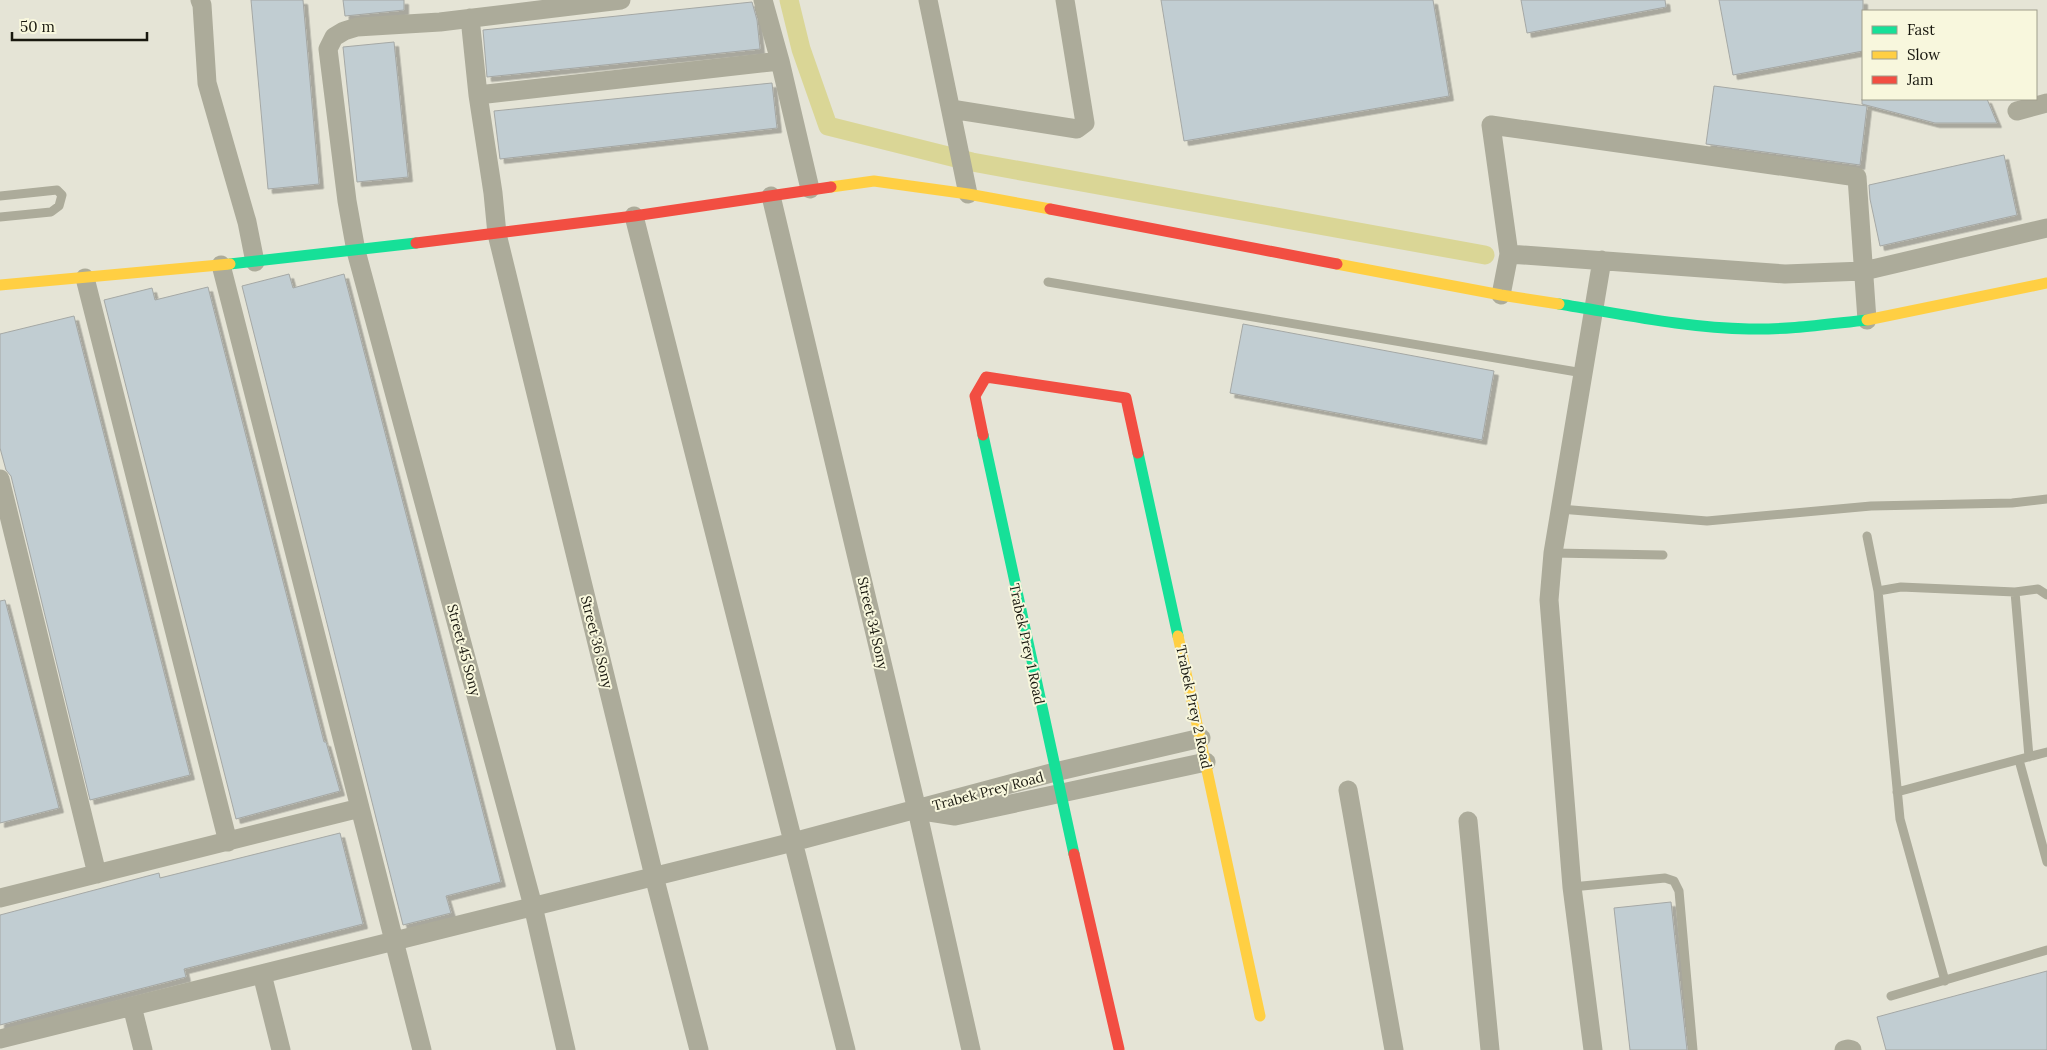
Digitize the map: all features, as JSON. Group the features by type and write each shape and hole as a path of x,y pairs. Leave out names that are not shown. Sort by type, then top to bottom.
{"street":[{"path":"200,0 202,5 207,83 247,222 256,262"},
{"name":"Street 45 Sony","path":"566,1050 533,906 356,251 347,201 328,49 334,37 344,31 358,27 470,18 621,0"},
{"path":"764,0 810,189"},
{"path":"928,0 966,187"},
{"path":"952,116 1077,129 1085,123 1065,0"},
{"name":"Street 36 Sony","path":"470,18 478,95 493,193 497,234 654,876 699,1050"},
{"path":"478,95 780,61"},
{"path":"2017,111 2047,103"},
{"path":"1501,295 1509,254 1491,125 1857,177 1867,320"},
{"path":"0,285 221,266 356,251 634,216 874,180 966,187 1501,295 1690,324 1748,330 1794,328 1867,320 2047,283"},
{"name":"Street 34 Sony","path":"772,196 917,810 971,1050"},
{"path":"634,216 846,1050"},
{"path":"1509,254 1785,274 1864,271 2047,228"},
{"path":"1593,1050 1572,886 1550,600 1553,553 1602,260"},
{"path":"221,266 422,1050"},
{"path":"85,278 228,842"},
{"name":"Trabek Prey 1 Road","path":"1119,1049 1055,772 975,396 986,378 1126,398"},
{"name":"Trabek Prey 2 Road","path":"1126,398 1260,1016"},
{"path":"0,479 97,874"},
{"name":"Trabek Prey Road","path":"917,810 1055,772 1201,738"},
{"name":"Trabek Prey Road","path":"917,810 955,816 1206,762"},
{"path":"1348,790 1394,1050"},
{"path":"0,898 360,808"},
{"path":"0,1038 917,810"},
{"path":"1468,822 1490,1050"},
{"path":"262,974 281,1050"},
{"path":"132,1006 143,1050"},
{"path":"1844,1050 1848,1048 1852,1050"}],"lane":[{"path":"0,196 57,190 62,196 59,206 51,212 0,217"},
{"path":"1048,282 1583,373"},
{"path":"1560,509 1707,521 1871,506 2012,503 2047,499"},
{"path":"1867,536 1878,591 1900,819 1945,981"},
{"path":"1553,553 1663,554"},
{"path":"1878,591 1901,587 2015,592 2038,589 2047,595"},
{"path":"2015,592 2029,757"},
{"path":"1897,792 2047,752"},
{"path":"2019,760 2047,862"},
{"path":"1572,886 1665,878 1674,881 1679,891 1693,1050"},
{"path":"1891,996 2047,950"}],"building":[{"path":"251,0 303,0 319,184 268,189"},
{"path":"343,0 404,0 404,10 345,16"},
{"path":"1161,0 1433,0 1449,96 1184,141"},
{"path":"1521,0 1665,0 1666,7 1527,33"},
{"path":"1719,0 1863,0 1862,51 1733,75"},
{"path":"752,2 757,20 760,49 487,77 483,30"},
{"path":"394,42 408,177 357,182 343,47"},
{"path":"772,83 777,128 500,159 494,111"},
{"path":"1714,86 1867,106 1860,165 1706,144"},
{"path":"1862,100 1987,100 1997,123 1935,123 1862,104"},
{"path":"2004,155 2017,215 1880,246 1870,199 1869,185"},
{"path":"289,274 293,288 344,274 501,882 446,896 451,913 403,925 242,286"},
{"path":"208,287 324,742 326,742 340,791 236,819 104,300 152,288 155,300"},
{"path":"74,316 190,775 90,800 11,476 6,470 0,448 0,334"},
{"path":"1243,324 1494,371 1482,440 1230,393"},
{"path":"5,600 59,808 0,823 0,601"},
{"path":"340,833 363,924 184,969 186,977 0,1025 0,915 159,873 160,878"},
{"path":"1671,902 1687,1050 1630,1050 1614,908"},
{"path":"2047,971 2047,1050 1886,1050 1877,1017"}],"waterway":[{"path":"789,0 801,49 828,126 972,162 1485,255"}],"traffic: fast":[{"path":"230,264 416,243"},
{"path":"1559,304 1654,320 1725,328 1778,329 1867,320"},
{"path":"983,435 1074,854"},
{"path":"1138,453 1178,636"}],"traffic: slow":[{"path":"831,187 874,181 968,194 1050,209"},
{"path":"0,285 230,264"},
{"path":"1337,264 1559,304"},
{"path":"1867,320 2047,283"},
{"path":"1178,636 1260,1016"}],"traffic: jam":[{"path":"416,243 634,216 831,187"},
{"path":"1050,209 1337,264"},
{"path":"983,435 975,396 986,377 1126,398 1138,453"},
{"path":"1074,854 1119,1049"}]}
